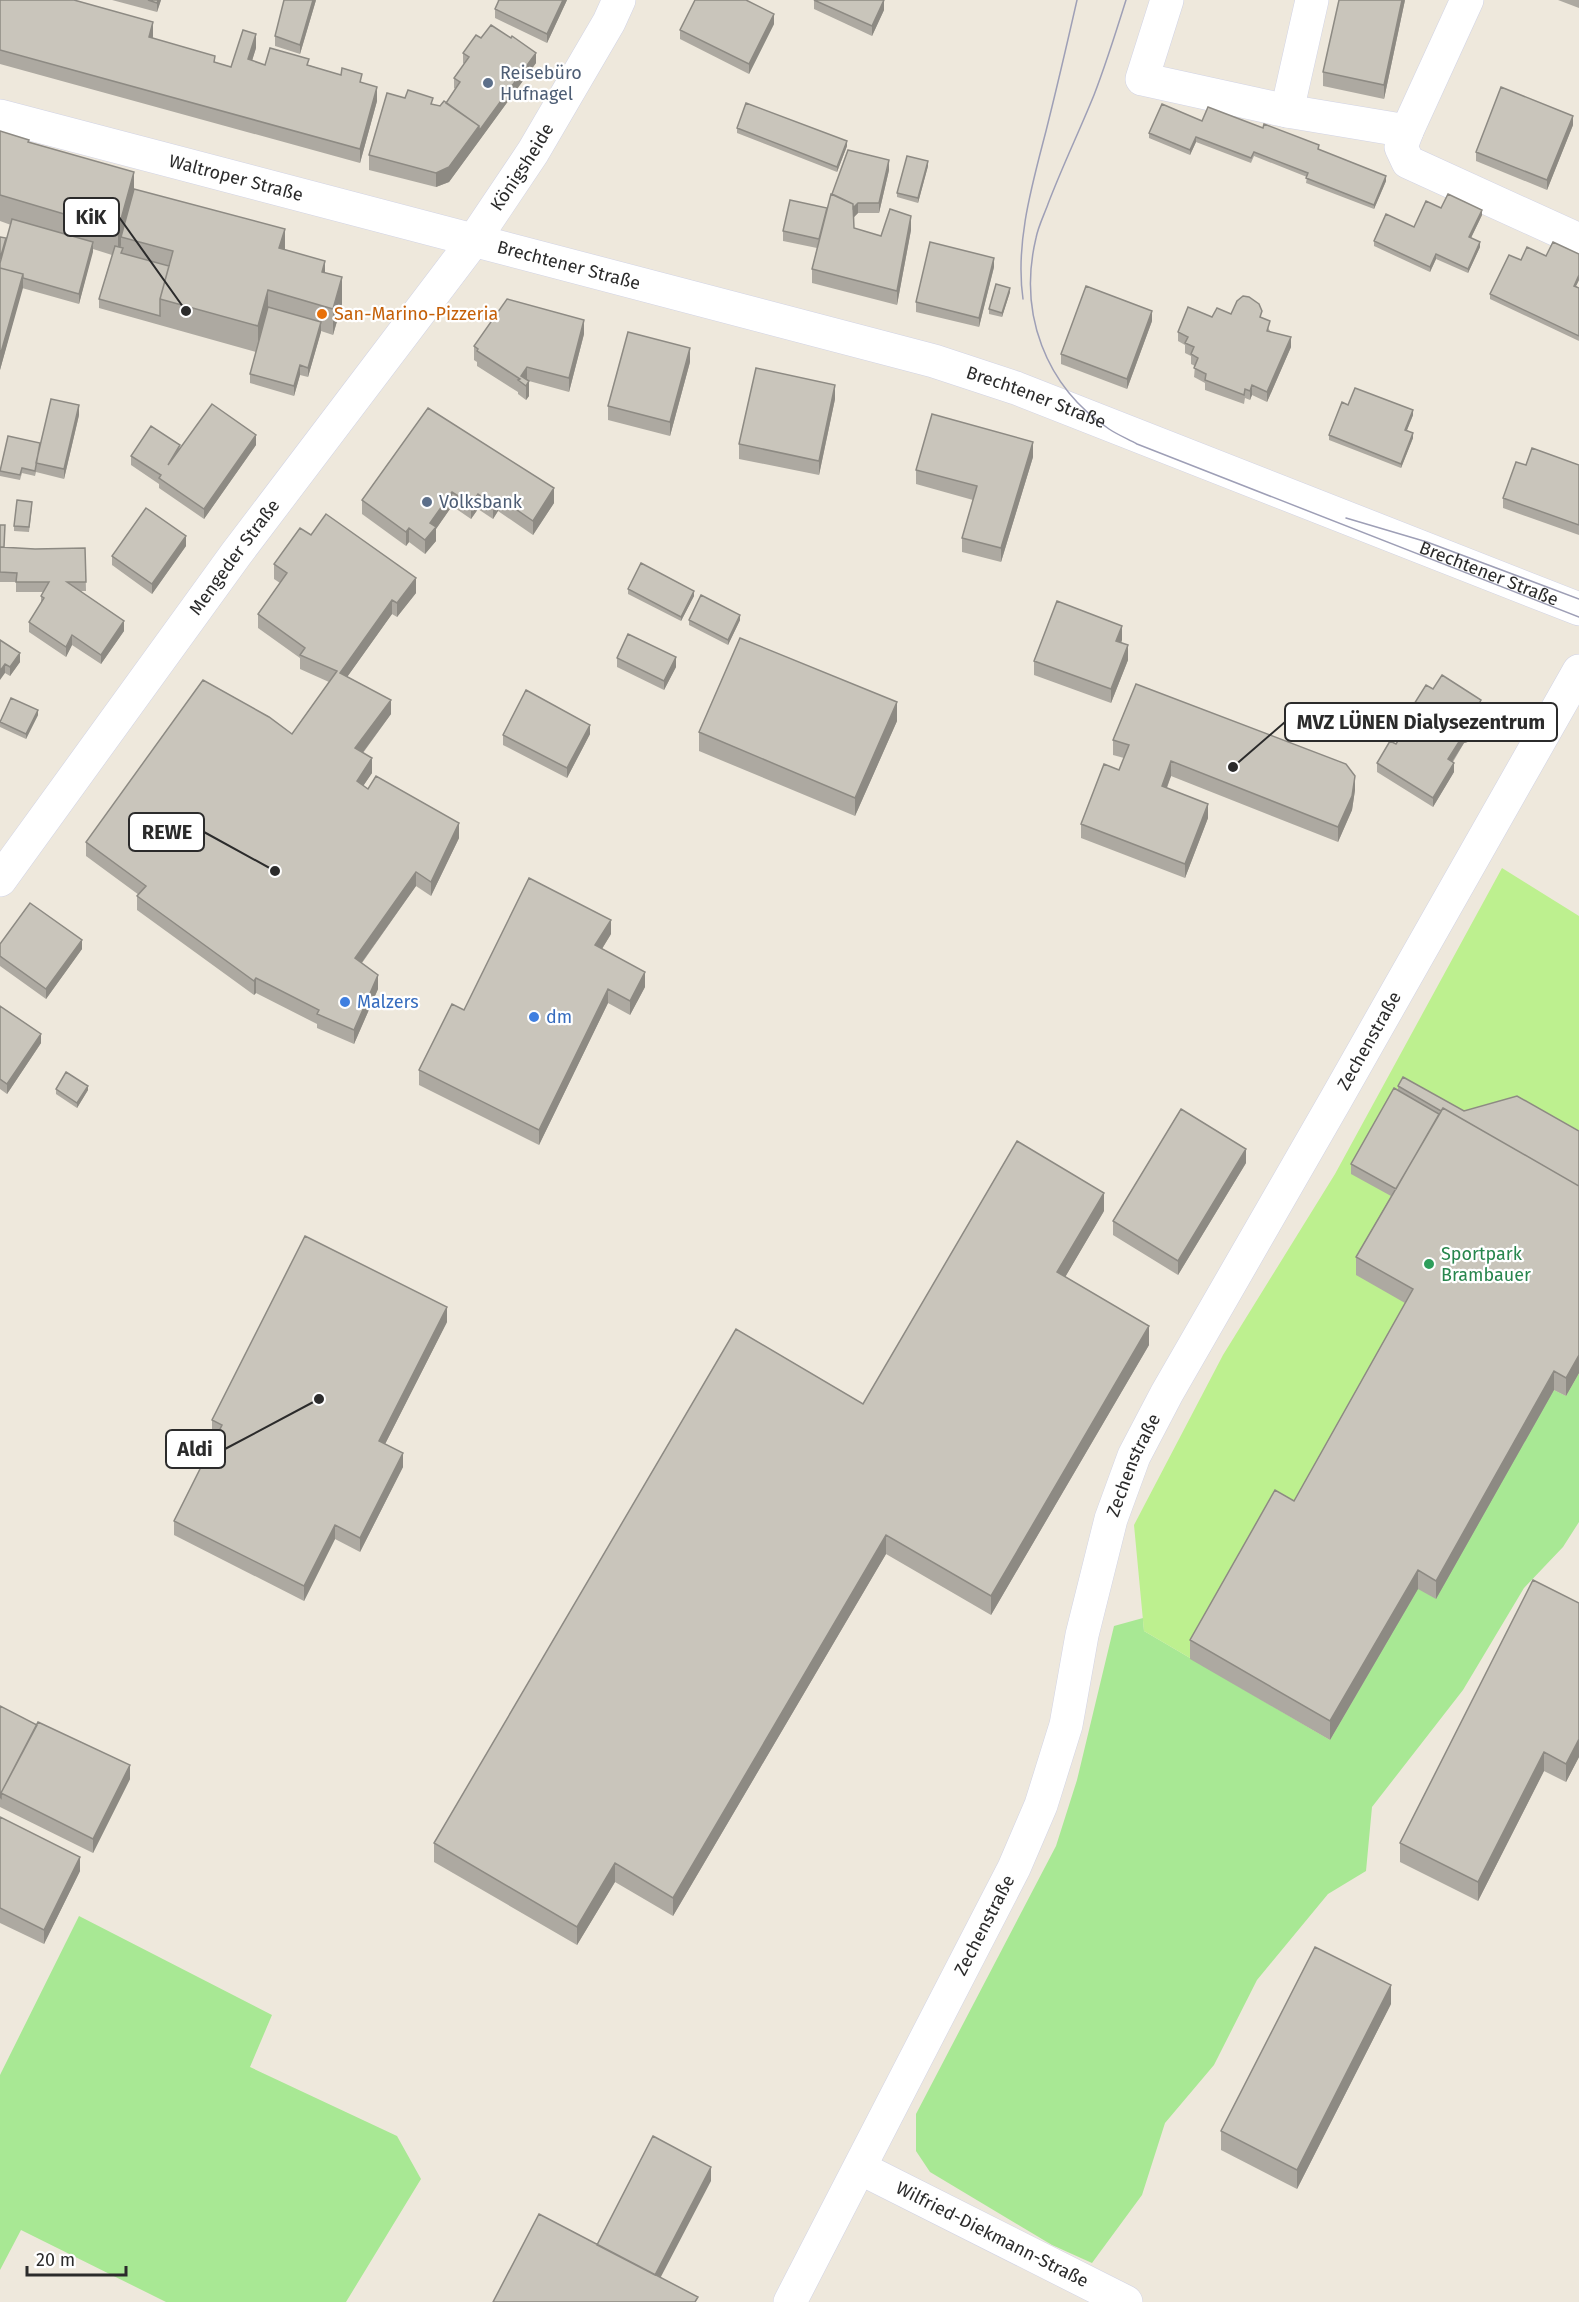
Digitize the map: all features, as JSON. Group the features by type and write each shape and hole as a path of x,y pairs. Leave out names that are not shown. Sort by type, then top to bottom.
{"street":[{"name":"Königsheide","path":"474,240 533,152 609,22 619,0"},
{"path":"1167,0 1142,79 1287,111 1407,147 1579,240"},
{"path":"1287,111 1312,0"},
{"path":"1407,147 1467,0"},
{"name":"Waltroper Straße","path":"0,116 474,240"},
{"name":"Brechtener Straße","path":"474,240 934,361 1006,385 1579,609"},
{"name":"Mengeder Straße","path":"0,880 236,554 474,240"},
{"name":"Zechenstraße","path":"790,2302 1014,1868 1041,1805 1066,1725 1082,1635 1111,1519 1134,1456 1173,1383 1579,671"},
{"name":"Wilfried-Diekmann-Straße","path":"860,2168 1126,2302"}],"green space":[{"name":"Sportpark Brambauer","path":"1502,868 1579,916 1579,1373 1566,1396 1554,1390 1417,1589 1330,1740 1144,1631 1134,1525 1223,1355 1335,1174"},
{"path":"1579,1373 1579,1522 1563,1547 1524,1588 1463,1690 1372,1807 1366,1871 1328,1894 1257,1980 1214,2065 1165,2123 1142,2195 1092,2263 1052,2245 930,2172 916,2151 916,2114 1056,1846 1077,1780 1114,1626 1143,1618 1144,1631 1330,1740 1417,1589 1554,1390 1566,1396"},
{"path":"79,1916 272,2015 250,2067 397,2136 421,2179 346,2302 166,2302 21,2230 0,2270 0,2075"}],"building":[{"path":"0,0 74,0 153,22 149,37 215,56 214,62 231,67 243,30 256,34 248,59 265,65 270,48 309,59 307,65 341,75 342,68 362,74 360,82 377,87 360,149 0,50"},
{"path":"284,0 313,0 300,45 275,36"},
{"path":"499,0 563,0 547,34 495,9"},
{"path":"695,0 746,0 774,14 749,64 680,30"},
{"path":"814,0 884,0 872,26"},
{"path":"1339,0 1402,0 1384,85 1323,72"},
{"path":"491,25 536,53 479,131 479,126 446,103 460,82 454,78 469,57 463,53 476,35 481,38"},
{"path":"1501,87 1573,116 1547,180 1476,152"},
{"path":"408,90 433,98 431,104 440,106 444,101 479,126 449,167 436,173 369,155 387,93 405,98"},
{"path":"746,103 847,141 837,167 737,128"},
{"path":"1162,104 1202,121 1208,107 1263,128 1264,124 1319,145 1318,149 1386,176 1374,205 1306,178 1308,173 1254,152 1251,158 1196,137 1190,150 1149,133"},
{"path":"0,131 29,140 28,142 134,172 118,230 0,195"},
{"path":"848,150 889,160 879,203 858,203 853,208 853,204 832,194"},
{"path":"907,156 928,161 918,198 897,193"},
{"path":"134,189 285,229 279,248 325,261 322,272 342,277 333,309 268,290 258,326 160,299 173,251 121,237"},
{"path":"831,194 853,204 854,228 881,236 890,209 911,216 897,291 812,269"},
{"path":"1448,194 1482,210 1469,237 1480,242 1468,269 1436,254 1430,267 1374,241 1386,214 1414,227 1426,201 1441,208"},
{"path":"790,200 827,208 819,239 783,231"},
{"path":"12,219 93,242 79,294 23,278 23,274 0,268"},
{"path":"0,237 6,238 0,259"},
{"path":"930,242 994,258 979,318 916,302"},
{"path":"1553,242 1579,254 1579,275 1574,286 1579,288 1579,336 1490,294 1509,255 1521,260 1527,247 1546,256"},
{"path":"115,246 123,248 121,253 169,266 160,299 160,316 99,299"},
{"path":"0,268 23,274 0,356"},
{"path":"996,284 1010,288 1002,313 989,309"},
{"path":"1086,286 1152,311 1127,379 1061,354"},
{"path":"1243,296 1259,304 1262,311 1260,317 1270,321 1267,331 1291,337 1267,392 1252,385 1250,391 1245,389 1244,395 1205,380 1206,374 1194,368 1198,358 1191,354 1194,347 1185,343 1188,337 1178,332 1188,307 1212,317 1217,308 1231,314 1237,301"},
{"path":"507,299 584,320 569,378 527,367 521,376 529,381 526,386 518,380 520,379 477,351 478,349 474,346"},
{"path":"268,307 321,322 308,368 300,365 294,386 250,374"},
{"path":"628,332 690,348 670,422 608,406"},
{"path":"756,368 835,385 819,461 739,444"},
{"path":"1355,388 1413,410 1405,430 1413,433 1401,464 1329,435 1342,402 1348,405"},
{"path":"51,399 79,405 64,469 36,463"},
{"path":"212,404 256,435 204,509 159,478 161,475 131,456 151,426 180,445 168,465"},
{"path":"428,408 554,488 533,521 498,497 493,505 478,494 471,504 452,492 430,523 436,527 425,540 409,528 406,532 362,500"},
{"path":"932,414 1033,442 1001,548 962,538 977,486 916,470"},
{"path":"8,436 40,443 35,471 22,468 20,475 0,471"},
{"path":"1532,448 1579,465 1579,525 1503,498 1516,462 1526,465"},
{"path":"17,500 32,502 29,527 14,526"},
{"path":"146,508 186,536 152,584 112,556"},
{"path":"326,514 416,578 397,603 392,600 340,673 391,700 355,748 372,758 357,781 368,789 376,776 459,823 431,882 416,872 355,958 378,975 354,1030 317,1014 319,1010 256,978 254,981 137,896 146,886 86,842 203,680 269,717 292,734 337,671 300,655 305,648 258,614 287,573 274,564 300,528 311,535"},
{"path":"0,525 5,525 4,547 0,547"},
{"path":"0,547 85,548 86,582 67,582 124,621 101,655 72,635 66,647 29,622 44,598 41,596 49,582 16,582 17,573 0,572"},
{"path":"641,563 694,591 681,617 628,589"},
{"path":"701,595 740,615 728,640 689,620"},
{"path":"1057,601 1122,626 1116,641 1128,645 1111,689 1034,661"},
{"path":"628,634 676,657 664,681 617,658"},
{"path":"740,638 897,702 855,798 699,732"},
{"path":"0,640 20,653 10,667 5,664 0,671"},
{"path":"1442,675 1481,700 1476,709 1480,722 1475,731 1464,734 1448,759 1454,763 1433,798 1377,763 1390,741 1396,744 1414,716 1409,712 1426,685 1433,689"},
{"path":"1136,684 1346,764 1355,776 1352,796 1338,827 1171,761 1162,786 1208,804 1185,864 1081,824 1104,764 1119,770 1129,745 1113,740"},
{"path":"526,690 590,725 567,768 503,735"},
{"path":"11,698 38,710 26,734 0,722"},
{"name":"dm","path":"529,878 611,920 595,945 645,972 630,1001 608,989 539,1130 419,1070 452,1004 464,1010"},
{"path":"30,903 82,940 46,989 0,956 0,944"},
{"path":"0,1006 41,1034 7,1084 0,1079"},
{"path":"66,1072 88,1086 77,1103 56,1089"},
{"path":"1403,1077 1464,1111 1517,1096 1579,1131 1579,1186 1443,1108 1441,1111 1398,1086"},
{"path":"1394,1088 1439,1114 1396,1189 1351,1164"},
{"path":"1443,1108 1579,1186 1579,1355 1566,1378 1554,1371 1436,1581 1418,1570 1330,1721 1190,1640 1275,1490 1294,1501 1413,1289 1356,1257"},
{"path":"1181,1109 1246,1149 1178,1261 1113,1221"},
{"path":"1017,1141 1104,1193 1057,1272 1149,1326 991,1596 886,1535 673,1898 615,1863 577,1927 434,1843 736,1329 863,1404"},
{"path":"305,1236 447,1307 379,1441 403,1453 360,1538 335,1525 304,1586 174,1521 222,1425 212,1420"},
{"path":"1533,1580 1579,1603 1579,1739 1566,1764 1544,1752 1478,1882 1400,1843"},
{"path":"0,1706 37,1725 1,1793 1,1798 0,1797"},
{"path":"38,1722 130,1765 93,1839 1,1793"},
{"path":"0,1817 80,1857 44,1930 0,1908"},
{"path":"1315,1947 1391,1985 1297,2170 1221,2131"},
{"path":"653,2136 711,2167 655,2275 597,2245"},
{"path":"539,2214 698,2297 695,2302 493,2302"}],"tram line":[{"path":"1023,299 1021,257 1026,214 1077,0"},
{"path":"1126,0 1094,95 1040,225 1031,266 1034,320 1042,346 1068,392 1087,412 1109,429 1137,444 1579,617"},
{"path":"1346,518 1427,542 1579,599"}],"place":[{"name":"Reisebüro Hufnagel","path":"488,83"},
{"name":"KiK","path":"186,311"},
{"name":"San-Marino-Pizzeria","path":"322,314"},
{"name":"Volksbank","path":"427,502"},
{"name":"MVZ LÜNEN Dialysezentrum","path":"1233,767"},
{"name":"REWE","path":"275,871"},
{"name":"Malzers","path":"345,1002"},
{"name":"dm","path":"534,1017"},
{"name":"Sportpark Brambauer","path":"1429,1264"},
{"name":"Aldi","path":"319,1399"}]}
